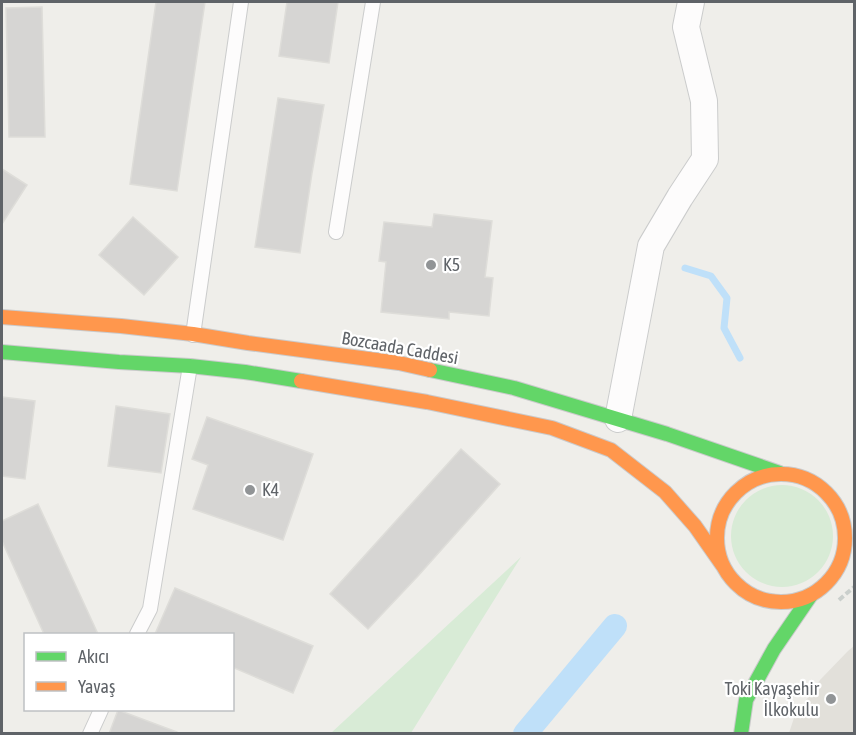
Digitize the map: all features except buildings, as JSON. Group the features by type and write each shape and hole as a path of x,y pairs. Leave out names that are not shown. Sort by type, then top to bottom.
{"street":[{"path":"618,419 651,246 705,159 704,101 686,27 692,2"},
{"name":"Bozcaada Caddesi","path":"2,317 121,326 192,350 245,372 426,402 552,428 611,450 665,492 695,526 723,566"},
{"name":"Bozcaada Caddesi","path":"2,352 119,362 248,343 399,363 514,388 667,434 780,473"},
{"path":"821,486 836,502 844,522 846,544 840,565 827,583 811,595 791,602 771,601 752,595 735,583 723,566 717,546 717,535 718,524 726,504 740,488 759,477 780,473 804,478 843,492"},
{"path":"840,565 855,560"},
{"path":"741,734 746,700 774,649 811,595"}],"lane":[{"path":"138,633 150,609 192,350 241,2"},
{"path":"336,232 373,2"},
{"path":"90,734 101,711"}],"shaded area":[{"name":"Toki Kayaşehir İlkokulu","path":"854,646 854,733 789,733 794,718 820,680"}],"green space":[{"path":"782,485 802,488 811,493 825,507 830,516 833,536 830,556 825,565 811,579 802,584 782,587 762,584 753,579 739,565 734,556 731,536 734,516 739,507 753,493 762,488"},
{"path":"521,557 411,733 331,733"}],"waterway":[{"path":"685,268 711,276 727,298 724,328 740,358"},
{"path":"525,734 615,626"}],"traffic: fast":[{"path":"2,352 190,366 301,381"},
{"path":"430,370 514,388 667,434 780,473"},
{"path":"741,734 746,700 774,649 811,595"}],"traffic: slow":[{"path":"2,317 193,334 399,363 430,370"},
{"path":"301,381 427,402 552,428 611,450 665,492 695,526 723,566"},
{"path":"781,474 806,479 826,493 840,513 845,538 840,563 826,583 806,597 781,602 756,597 736,583 722,563 717,538 722,513 736,493 756,479 781,474"}],"place":[{"name":"K5","path":"431,265"},
{"name":"K4","path":"250,490"},
{"name":"Toki Kayaşehir İlkokulu","path":"831,699"}]}
